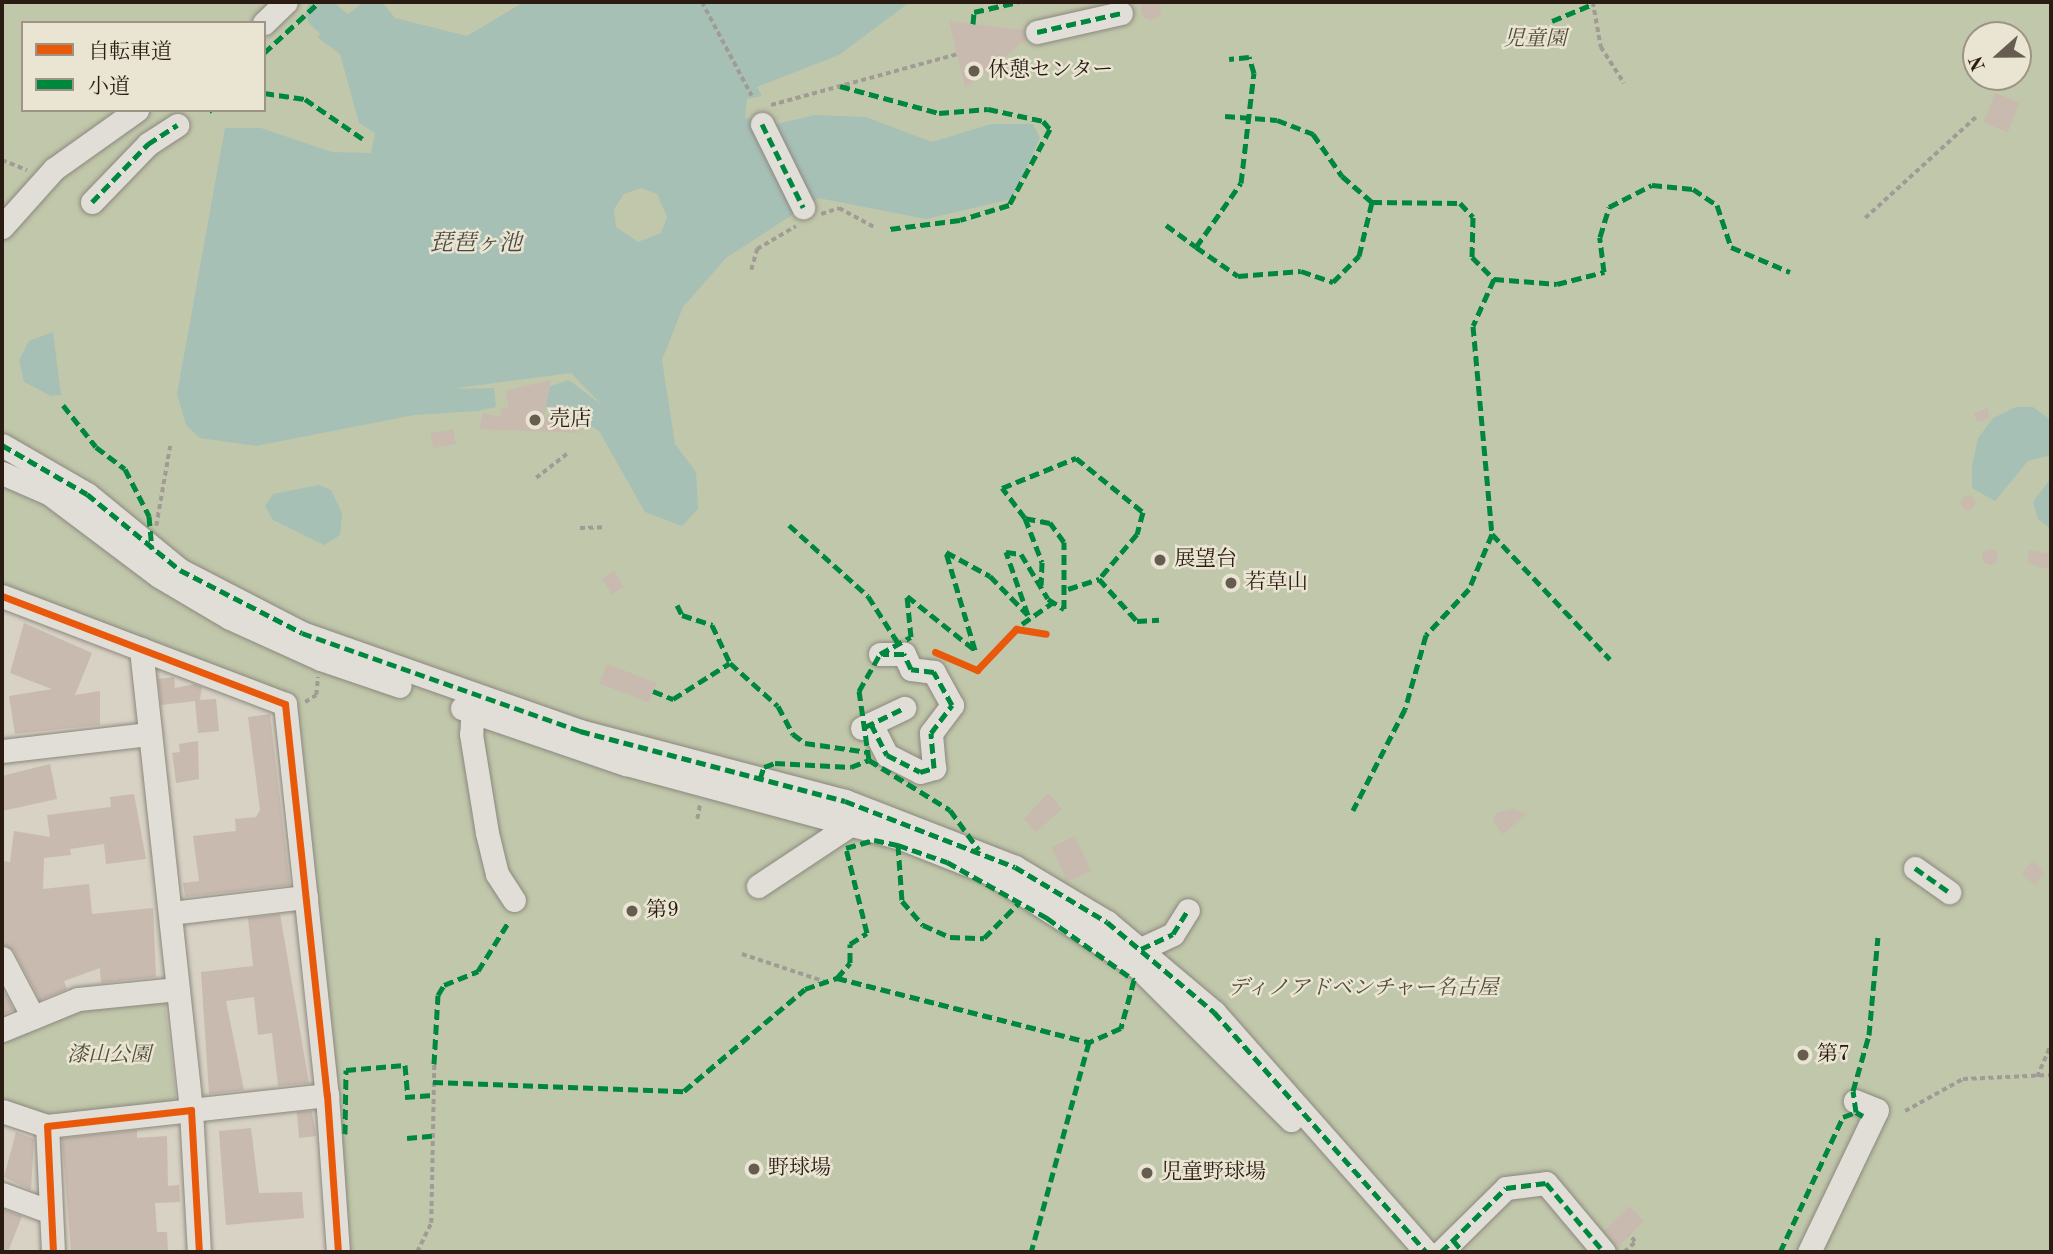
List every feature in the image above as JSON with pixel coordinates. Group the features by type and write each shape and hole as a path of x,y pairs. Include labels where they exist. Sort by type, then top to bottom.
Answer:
{"street":[{"path":"266,21 286,2"},
{"path":"1037,32 1121,13"},
{"path":"2,227 54,169 134,112"},
{"path":"767,114 803,207"},
{"path":"92,201 148,144 177,125"},
{"path":"2,444 87,494 152,549 234,601 325,637 358,656"},
{"path":"5,477 50,494 159,576 230,618 358,656 473,699 626,764 852,822 990,873 1139,968 1292,1121 1405,1252"},
{"path":"2,596 285,704 327,1095 338,1252"},
{"path":"141,649 148,734 191,1110 199,1252"},
{"path":"880,654 904,654 911,669 934,672 952,705 931,733 934,768 920,772 887,755 866,726 904,708"},
{"path":"473,699 487,833 497,874 514,900"},
{"path":"473,699 917,825 1015,867 1142,949 1214,1012 1426,1252"},
{"path":"2,751 148,734"},
{"path":"758,886 852,822"},
{"path":"1915,868 1949,892"},
{"path":"170,913 306,897"},
{"path":"1142,949 1173,934 1188,910"},
{"path":"2,958 33,1017"},
{"path":"2,1030 78,999 178,989"},
{"path":"2,1111 47,1126 327,1095"},
{"path":"1809,1252 1877,1110 1855,1101"},
{"path":"47,1126 53,1252"},
{"path":"1441,1252 1506,1188 1546,1183 1604,1252"},
{"path":"2,1194 51,1212"}],"path":[{"path":"702,2 752,96"},
{"path":"1593,2 1601,47 1624,83"},
{"path":"767,114 957,54"},
{"path":"1865,218 1977,116"},
{"path":"2,160 27,170"},
{"path":"751,270 757,249 839,208 876,228"},
{"path":"152,549 170,446"},
{"path":"536,478 567,454"},
{"path":"580,528 605,527"},
{"path":"293,707 316,695 319,675"},
{"path":"742,954 826,982"},
{"path":"2037,1077 2051,1044"},
{"path":"417,1252 431,1223 434,1065"},
{"path":"1905,1111 1963,1079 2051,1075"},
{"path":"1624,1252 1635,1242 1629,1235"}],"green space":[{"path":"2,2 2051,2 2051,1252 346,1252 294,716 2,587"},
{"name":"漆山公園","path":"159,997 165,1003 176,1097 170,1104 48,1118 2,1102 2,1034 79,1004"}],"water":[{"name":"琵琶ヶ池","path":"364,2 382,2 395,18 467,36 524,2 910,2 839,55 757,87 762,96 747,99 745,118 773,125 815,115 866,117 932,142 991,124 1033,124 1040,138 1012,199 926,219 818,198 726,258 683,307 662,360 675,444 696,472 698,509 682,526 645,512 599,431 571,412 533,404 532,392 569,380 603,406 571,373 450,389 494,388 496,407 478,411 414,415 256,446 200,438 186,425 177,394 225,128 261,128 332,152 371,153 375,133 359,123 340,54 317,37","holes":["641,188 657,194 667,217 661,233 638,242 616,227 614,209 624,194"]},
{"path":"53,332 61,395 51,396 24,382 19,360 29,341"},
{"path":"2016,407 2033,407 2051,420 2051,455 2028,461 1995,501 1972,488 1972,467 1978,438 1993,418"},
{"path":"2051,478 2051,529 2038,519 2033,502"},
{"path":"319,485 331,490 342,513 340,535 324,545 273,520 265,506 273,494"}],"building":[{"path":"1151,0 1158,3 1161,10 1158,17 1151,20 1144,17 1141,10 1144,3"},
{"name":"休憩センター","path":"949,21 1023,30 1026,40 965,88"},
{"path":"1995,93 2019,102 2008,132 1984,123"},
{"path":"551,380 544,417 582,433 479,429 483,413 500,417 502,408 509,409 505,391"},
{"path":"1988,408 1989,418 1977,422 1974,413"},
{"path":"453,429 456,444 433,448 430,433"},
{"path":"1965,496 1971,496 1975,503 1971,510 1965,510 1961,506 1961,500"},
{"path":"1990,549 1998,557 1990,565 1982,557"},
{"path":"2029,550 2051,554 2051,570 2027,563"},
{"path":"614,571 624,587 612,595 602,578"},
{"path":"24,623 92,653 75,695 100,691 100,725 15,734 9,696 52,689 10,673"},
{"path":"607,664 656,683 649,703 599,684"},
{"path":"174,677 175,688 195,684 202,687 200,700 216,699 219,731 198,733 195,701 161,705 158,679"},
{"path":"270,714 290,885 185,897 183,883 199,881 193,836 236,831 235,819 256,817 260,810 248,717"},
{"path":"198,741 199,779 176,783 172,753 180,752 179,744"},
{"path":"50,764 57,799 2,811 2,776"},
{"path":"1048,793 1062,809 1036,832 1024,819"},
{"path":"134,794 146,859 106,864 104,844 70,849 71,855 44,858 43,889 89,884 92,914 153,908 156,977 101,983 100,968 64,981 67,989 40,1000 14,951 2,944 2,861 10,862 14,831 50,837 47,815 111,807 110,797"},
{"path":"1512,809 1527,814 1503,834 1493,821 1496,813"},
{"path":"1075,836 1091,870 1067,881 1051,847"},
{"path":"2033,860 2045,873 2035,885 2022,874"},
{"path":"280,914 309,1083 278,1086 272,1033 258,1035 254,997 226,1001 244,1090 209,1094 201,972 253,966 248,918"},
{"path":"2,988 14,1010 2,1015"},
{"path":"312,1111 316,1136 299,1138 297,1112"},
{"path":"251,1128 259,1193 302,1192 304,1218 226,1225 219,1131"},
{"path":"137,1130 137,1138 167,1136 168,1186 179,1185 180,1202 155,1203 157,1232 167,1232 168,1252 71,1252 62,1138"},
{"path":"16,1132 34,1139 31,1190 4,1177"},
{"path":"1629,1206 1644,1221 1619,1246 1604,1231"},
{"path":"2,1209 22,1216 8,1252 2,1252"}],"waterway":[{"path":"322,13 337,27"}],"marked path":[{"path":"266,51 319,2"},
{"path":"973,24 974,12 1018,2"},
{"path":"1552,21 1593,4"},
{"path":"1037,32 1121,13"},
{"path":"1166,225 1196,247 1241,183 1254,73 1249,57 1229,59"},
{"path":"840,86 939,113 988,109 1043,121 1050,129 1009,205 960,220 890,229"},
{"path":"266,93 305,99 363,139"},
{"path":"1225,116 1277,120 1313,134 1342,176 1372,202 1460,203 1473,217 1472,257 1494,279 1473,326 1492,534 1469,589 1426,635 1405,709 1353,810"},
{"path":"762,124 803,207"},
{"path":"92,202 148,144 177,125"},
{"path":"1494,279 1557,284 1604,272 1600,237 1609,207 1652,185 1693,189 1717,205 1731,247 1790,272"},
{"path":"1196,247 1238,276 1301,271 1333,282 1359,256 1372,202"},
{"path":"63,405 96,447 125,469 149,516 152,549"},
{"path":"2,445 87,494 180,570 302,633 580,731 845,801 1015,867 1107,922 1214,1012 1426,1252"},
{"path":"1025,518 1002,488 1076,458 1143,512 1137,534 1099,579"},
{"path":"760,779 764,767 775,763 851,767 869,760 859,691 880,654 911,637 907,596 975,650 946,552 990,576 1028,615 1006,552 1021,554 1048,599 1064,609 1064,542 1050,523 1025,518 1042,562 1041,585"},
{"path":"789,525 868,596 898,643"},
{"path":"1492,534 1610,659"},
{"path":"1068,589 1099,579 1137,621 1159,620"},
{"path":"1022,624 1053,602"},
{"path":"677,605 682,615 712,625 730,663 778,706 793,734 805,743 868,752"},
{"path":"871,724 887,755 920,772 934,768 931,733 952,705 934,672 911,669 904,654 883,654"},
{"path":"653,691 673,699 730,663"},
{"path":"865,727 904,708"},
{"path":"869,760 950,810 979,850"},
{"path":"837,978 850,963 850,944 867,933 846,848 874,840 898,845 947,862 1047,918 1134,980 1121,1028 1089,1042"},
{"path":"898,845 902,901 923,925 950,937 984,938 1019,903"},
{"path":"1915,868 1949,892"},
{"path":"1141,949 1173,934 1188,910"},
{"path":"434,1064 438,995 444,985 478,971 508,923"},
{"path":"1856,1112 1853,1091 1869,1035 1878,937"},
{"path":"433,1082 684,1091 805,989 837,978 1089,1042 1031,1252"},
{"path":"345,1134 346,1070 405,1065 408,1097"},
{"path":"405,1097 433,1095"},
{"path":"1780,1252 1843,1117 1856,1112 1863,1116"},
{"path":"407,1138 432,1136"},
{"path":"1441,1252 1506,1188 1546,1183 1604,1252"},
{"path":"1453,1240 1463,1252"}],"cycle path":[{"path":"2,596 285,704 327,1095 338,1252"},
{"path":"935,652 977,670 1016,629 1046,634"},
{"path":"53,1252 47,1126 191,1110 199,1252"}],"place":[{"name":"休憩センター","path":"974,71"},
{"name":"売店","path":"535,420"},
{"name":"展望台","path":"1160,560"},
{"name":"若草山","path":"1231,583"},
{"name":"第9","path":"632,911"},
{"name":"第7","path":"1803,1055"},
{"name":"野球場","path":"754,1169"},
{"name":"児童野球場","path":"1147,1173"}],"park label":[{"name":"児童園","path":"1535,40"},
{"name":"ディノアドベンチャー名古屋","path":"1363,989"}]}
